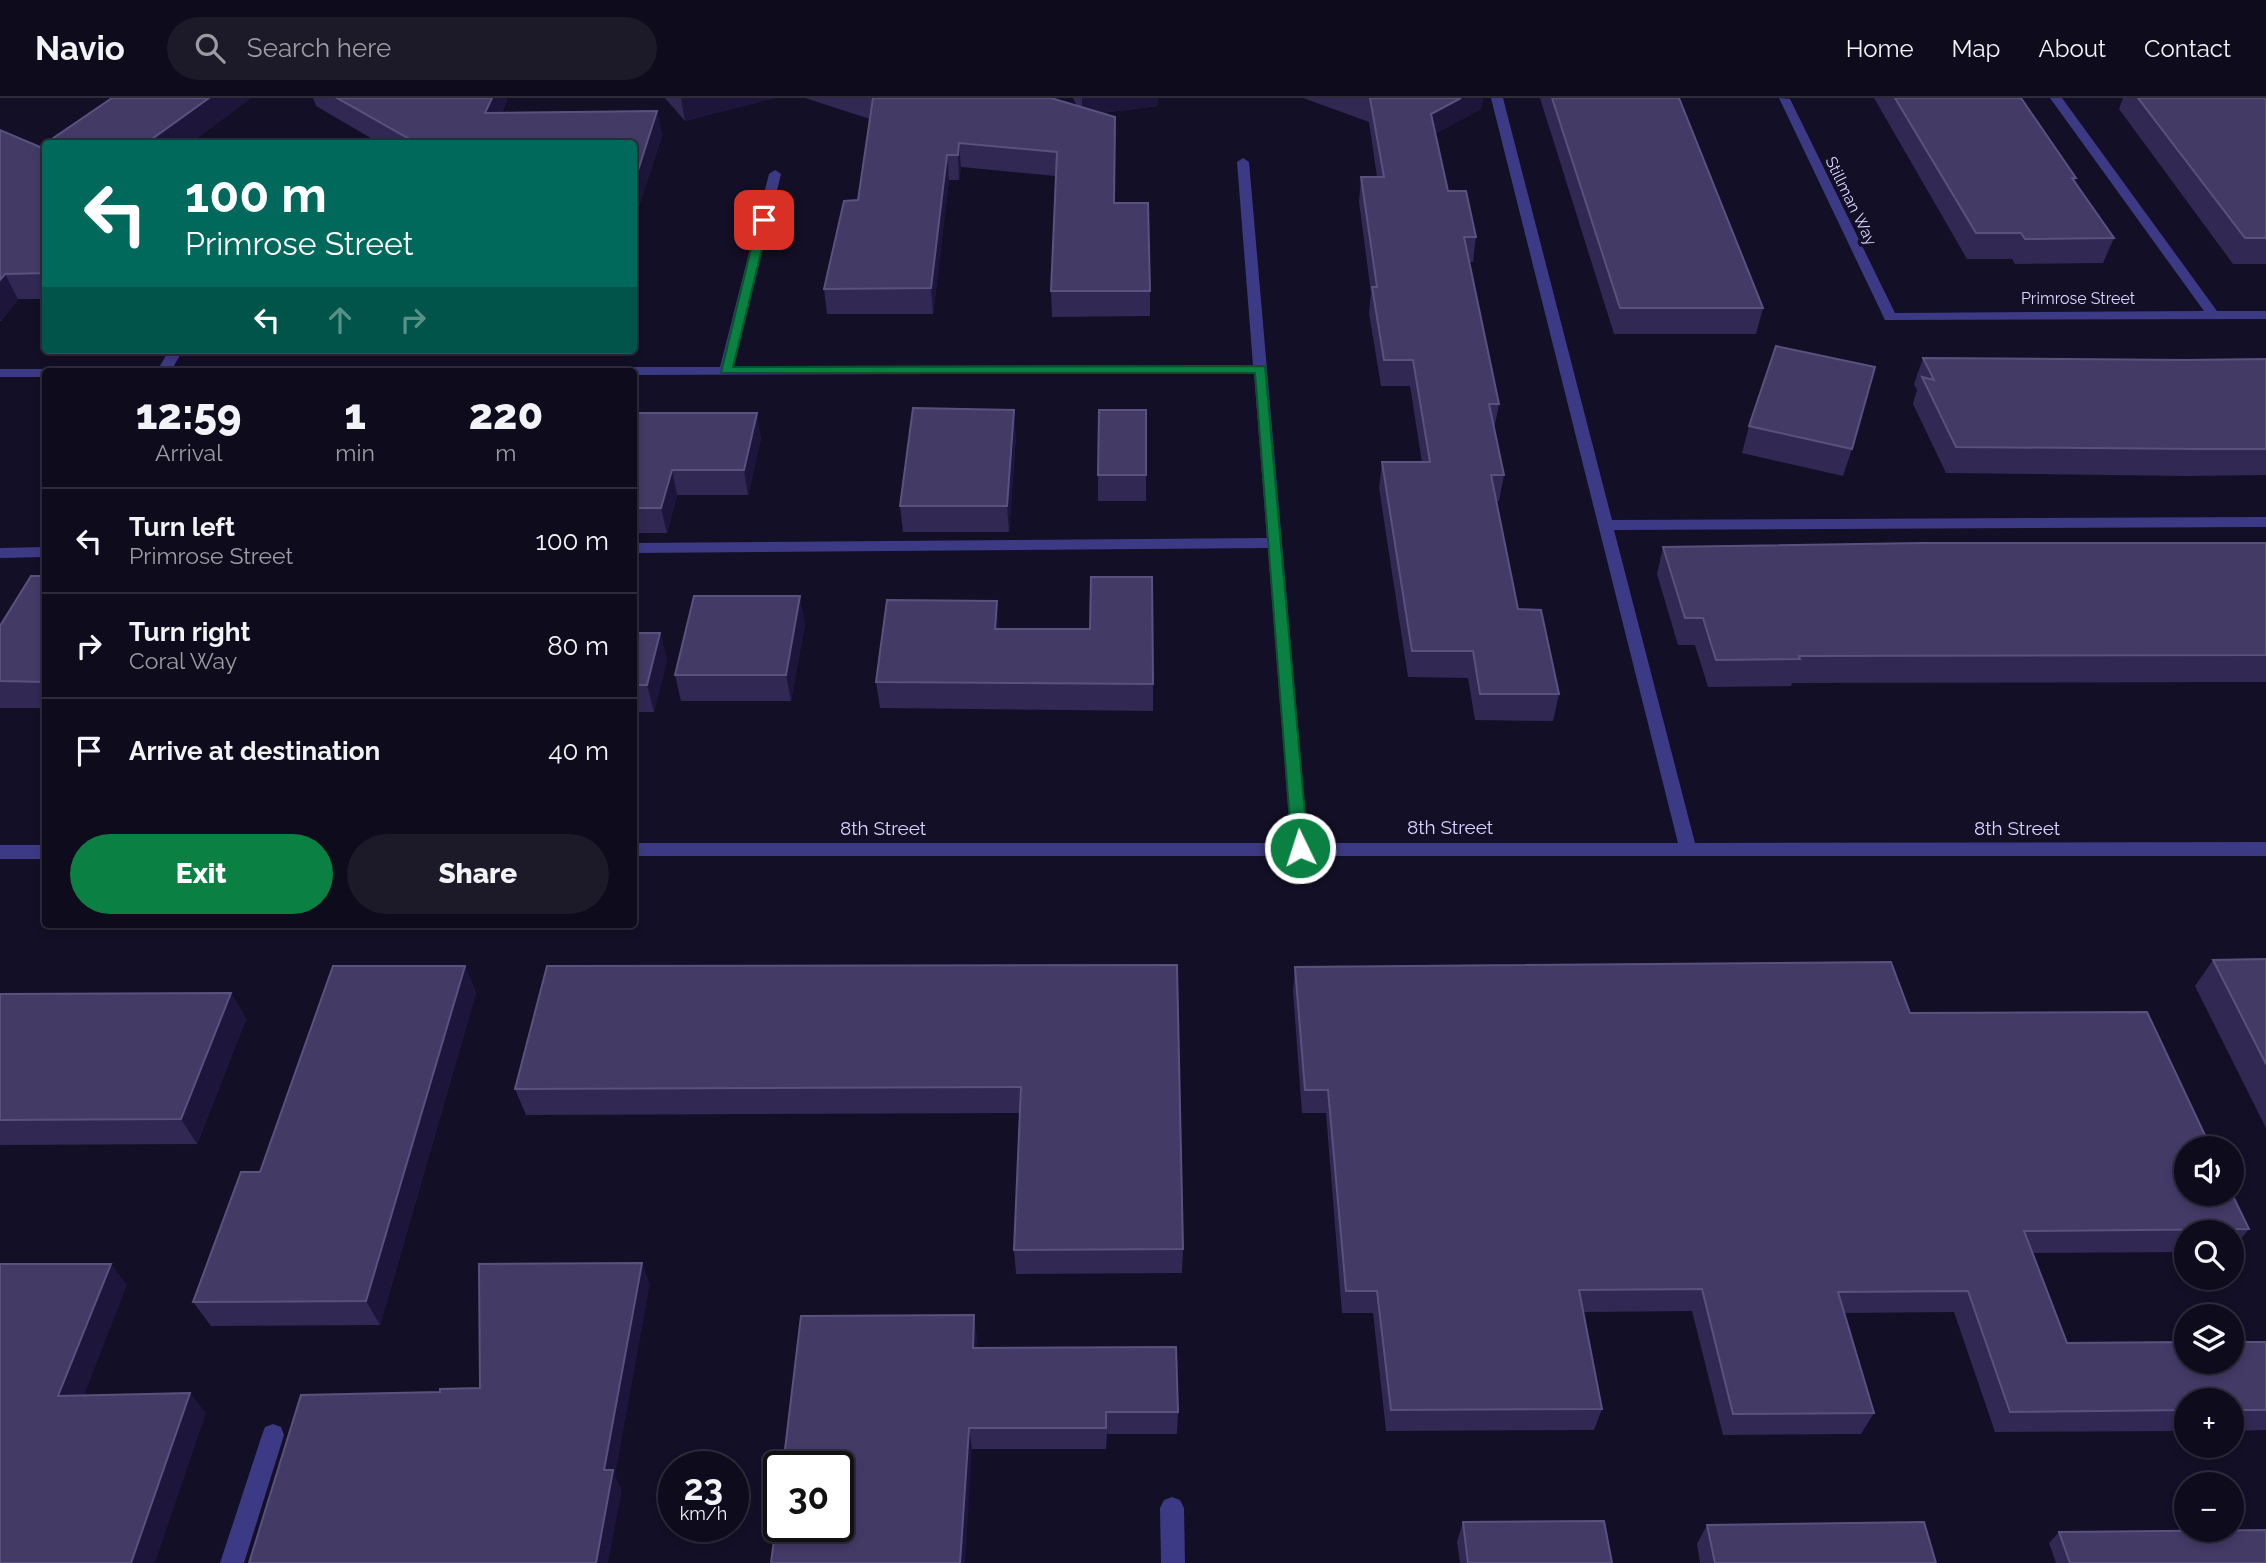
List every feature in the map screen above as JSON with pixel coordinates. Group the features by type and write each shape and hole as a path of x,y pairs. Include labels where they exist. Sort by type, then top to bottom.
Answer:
{"street":[{"path":"1497,98 1688,848"},
{"path":"2056,98 2213,315"},
{"name":"Stillman Way","path":"1784,99 1890,317"},
{"path":"1243,162 1300,848"},
{"path":"726,371 775,174"},
{"name":"Primrose Street","path":"1890,317 2266,315"},
{"path":"637,371 1261,369"},
{"path":"0,373 42,373"},
{"path":"1606,524 2266,522"},
{"path":"637,548 1275,543"},
{"path":"0,553 42,552"},
{"name":"8th Street","path":"637,850 2266,849"},
{"path":"0,852 42,852"},
{"path":"232,1563 273,1435"},
{"path":"1172,1508 1173,1563"}],"building":[{"path":"112,98 209,98 151,140 50,140"},
{"path":"337,98 492,98 485,113 657,111 637,174 637,140 411,140"},
{"path":"873,98 1051,98 1115,117 1114,203 1148,203 1150,291 1051,291 1057,152 959,143 958,155 947,155 931,288 824,289 844,201 858,200"},
{"path":"1370,98 1461,98 1431,114 1448,191 1466,191 1476,237 1464,237 1499,404 1489,404 1504,475 1491,475 1518,609 1541,610 1559,694 1480,694 1473,651 1412,651 1382,462 1430,462 1413,360 1384,360 1372,287 1377,287 1361,177 1384,177"},
{"path":"1552,98 1679,98 1763,308 1620,308"},
{"path":"1895,98 2021,98 2114,238 2025,239 2021,233 1976,233"},
{"path":"2138,98 2266,100 2266,238 2245,238"},
{"path":"0,130 42,146 42,273 5,274 0,280"},
{"path":"1776,346 1875,367 1852,449 1749,426"},
{"path":"1923,358 2266,359 2266,449 1956,447 1922,377 1934,380"},
{"path":"913,408 1014,410 1007,506 900,506"},
{"path":"1099,410 1146,410 1146,475 1098,475"},
{"path":"637,413 757,413 744,470 672,470 661,508 637,508"},
{"path":"1923,543 2266,543 2266,655 1799,656 1800,659 1716,660 1703,618 1685,618 1663,547"},
{"path":"31,576 42,576 42,682 0,681 0,626"},
{"path":"1091,577 1152,577 1153,684 876,682 887,600 997,601 995,629 1090,629"},
{"path":"694,596 800,596 786,675 675,675"},
{"path":"637,633 660,633 647,685 637,685"},
{"path":"2266,959 2266,1064 2213,960"},
{"path":"1891,962 1910,1013 2147,1012 2205,1136 2174,1136 2174,1206 2238,1206 2249,1229 2244,1229 2244,1220 2174,1220 2174,1230 2024,1231 2067,1343 2174,1342 2174,1374 2244,1374 2244,1342 2266,1342 2266,1410 2244,1410 2244,1388 2174,1388 2174,1410 2010,1412 1968,1291 1838,1292 1874,1413 1733,1414 1702,1289 1579,1290 1602,1409 1391,1410 1377,1291 1346,1291 1328,1090 1305,1090 1295,967"},
{"path":"1177,965 1183,1249 1014,1250 1021,1087 515,1089 547,966"},
{"path":"333,966 465,966 366,1301 193,1302 241,1172 260,1172"},
{"path":"231,993 181,1119 0,1120 0,994"},
{"path":"642,1263 604,1470 613,1470 596,1563 249,1563 301,1395 440,1392 440,1389 480,1388 479,1264"},
{"path":"0,1264 111,1264 58,1396 190,1393 131,1563 0,1563"},
{"path":"974,1315 973,1348 1176,1347 1178,1412 1106,1412 1106,1428 969,1428 960,1563 771,1563 774,1542 854,1542 854,1451 785,1451 801,1316"},
{"path":"1604,1521 1612,1563 1468,1563 1463,1522"},
{"path":"1924,1522 1936,1563 1715,1563 1707,1525"},
{"path":"2244,1530 2266,1530 2266,1563 2070,1563 2059,1532 2174,1531 2174,1542 2244,1542"}],"route":[{"path":"764,220 726,371 1261,369 1300,848"}]}
